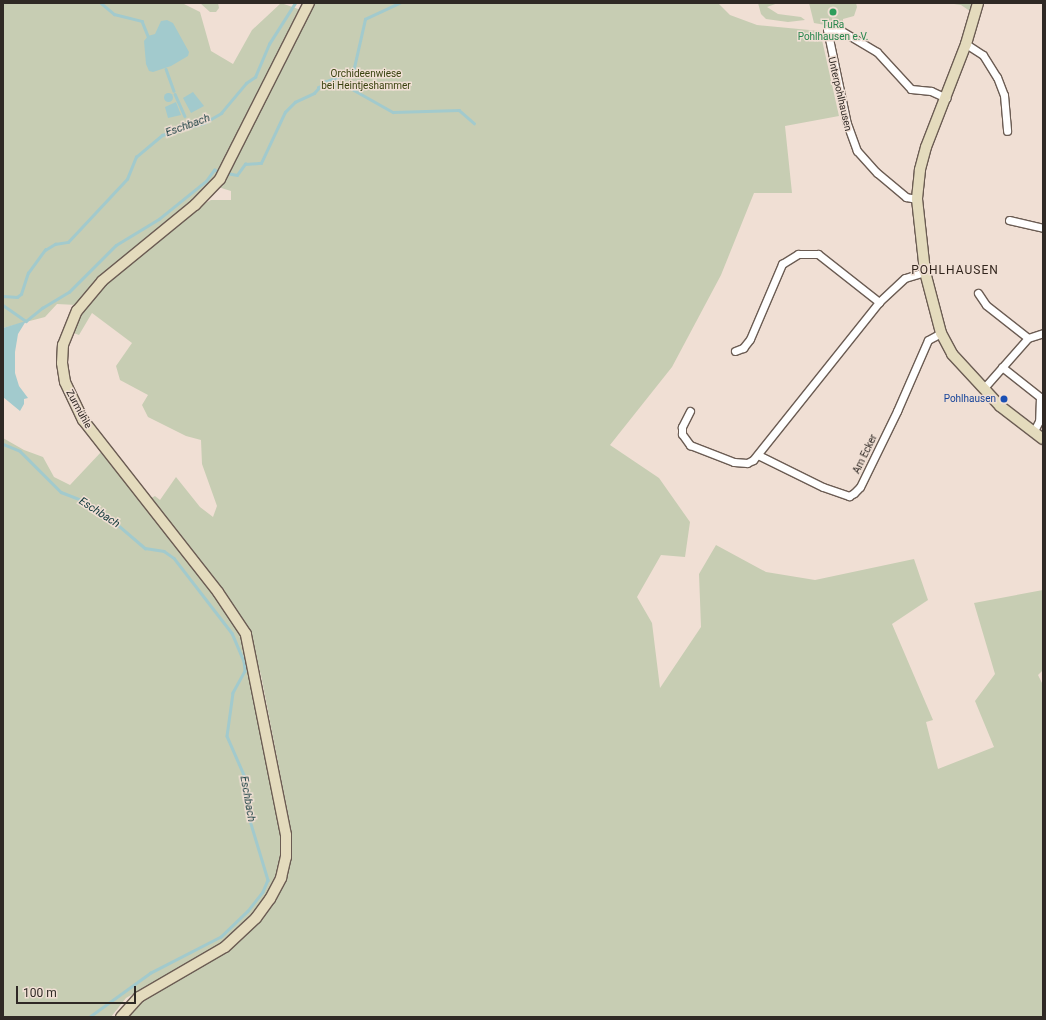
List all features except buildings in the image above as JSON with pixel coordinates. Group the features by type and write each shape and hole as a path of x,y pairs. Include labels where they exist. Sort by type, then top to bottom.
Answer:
{"main road":[{"name":"Zurmühle","path":"121,1017 139,997 219,950 246,929 274,892 286,857 285,822 246,634 218,592 164,526 84,420 71,397 63,371 63,345 73,318 92,291 121,264 195,205 220,178 309,3"},
{"path":"977,5 966,44 926,147 917,199 925,272 941,333 952,354 983,389 1033,433 1043,439"}],"street":[{"name":"Unterpohlhausen","path":"917,199 906,197 876,174 857,151 847,124 827,29 838,29 848,33 877,52 911,89 931,91 946,98"},
{"path":"966,44 983,55 997,77 1004,95 1007,131"},
{"path":"1009,220 1043,228"},
{"path":"735,352 743,348 750,339 782,264 798,254 818,254 879,302"},
{"path":"690,412 682,427 682,434 690,445 734,462 747,463 758,455 879,302 905,278 925,272"},
{"path":"978,294 986,305 1028,338"},
{"name":"Am Ecker","path":"758,455 823,487 849,496 854,493 860,487 894,418 928,340 941,333"},
{"path":"983,389 1028,338 1043,333"},
{"path":"1002,367 1040,397 1039,421 1033,433"}],"green space":[{"path":"3,3 182,3 200,12 211,51 233,64 252,30 281,3 301,10 218,174 197,198 106,271 76,305 57,304 45,317 3,328"},
{"path":"200,3 218,3 219,8 216,12 210,12"},
{"name":"Orchideenwiese bei Heintjeshammer","path":"313,3 718,3 730,15 757,25 820,31 839,116 785,126 792,193 754,193 721,275 672,367 610,445 659,478 690,522 685,557 661,555 637,597 652,623 660,688 701,627 699,574 716,545 766,572 815,580 914,559 928,600 892,624 933,720 926,722 938,769 994,747 975,701 995,674 974,603 1043,590 1043,670 1038,675 1043,685 1043,1017 129,1017 138,1005 150,996 231,949 263,918 282,888 287,873 292,842 261,675 246,623 149,499 155,496 160,500 176,477 200,507 213,517 217,506 202,464 201,440 186,436 148,417 142,405 148,395 120,380 116,366 132,343 92,313 79,335 71,332 85,305 116,274 176,228 200,206 211,200 231,200 231,191 218,187"},
{"path":"758,3 778,3 767,7 778,14 801,17 805,20 788,22 766,19 761,14"},
{"name":"TuRa Pohlhausen e.V.","path":"809,3 856,3 857,7 854,16 843,19 843,28 814,23"},
{"path":"947,3 973,3 970,11 961,5"},
{"path":"3,438 24,450 43,457 54,477 70,485 102,451 208,586 242,634 281,829 282,851 276,878 258,908 223,943 126,998 111,1017 3,1017"}],"water":[{"path":"167,20 173,23 189,52 188,56 171,66 153,72 149,71 146,64 144,41 148,36 155,34 161,21"},
{"path":"168,92 173,97 168,102 163,97"},
{"path":"193,92 204,106 191,113 183,98"},
{"path":"176,102 181,115 168,118 165,107"},
{"path":"26,321 18,334 15,352 15,373 19,386 28,398 24,399 24,404 20,411 3,397 3,328"}],"waterway":[{"path":"101,3 114,14 142,21 148,36"},
{"name":"Eschbach","path":"3,296 17,297 21,294 28,273 45,250 55,244 68,242 127,179 136,157 162,135 204,123 221,113 246,83 255,77 269,44 295,3"},
{"path":"227,173 237,175 245,164 261,163 285,112 295,102 314,93 324,82 353,72 365,19 400,3"},
{"path":"166,69 174,91"},
{"path":"318,87 345,85 393,112 459,110 474,123"},
{"path":"175,94 185,116"},
{"path":"3,305 26,321 42,308 69,292 116,245 159,219 206,181 214,170 219,171"},
{"name":"Eschbach","path":"3,444 20,451 61,492 82,500 111,519 145,548 164,551 174,558 232,633 244,661 245,671 233,693 227,736 244,775 249,817 268,880 263,892 248,911 221,937 151,973 90,1017"}],"place":[{"name":"TuRa Pohlhausen e.V.","path":"833,12"},
{"name":"Pohlhausen","path":"1004,399"}],"district":[{"name":"POHLHAUSEN","path":"955,271"}]}
